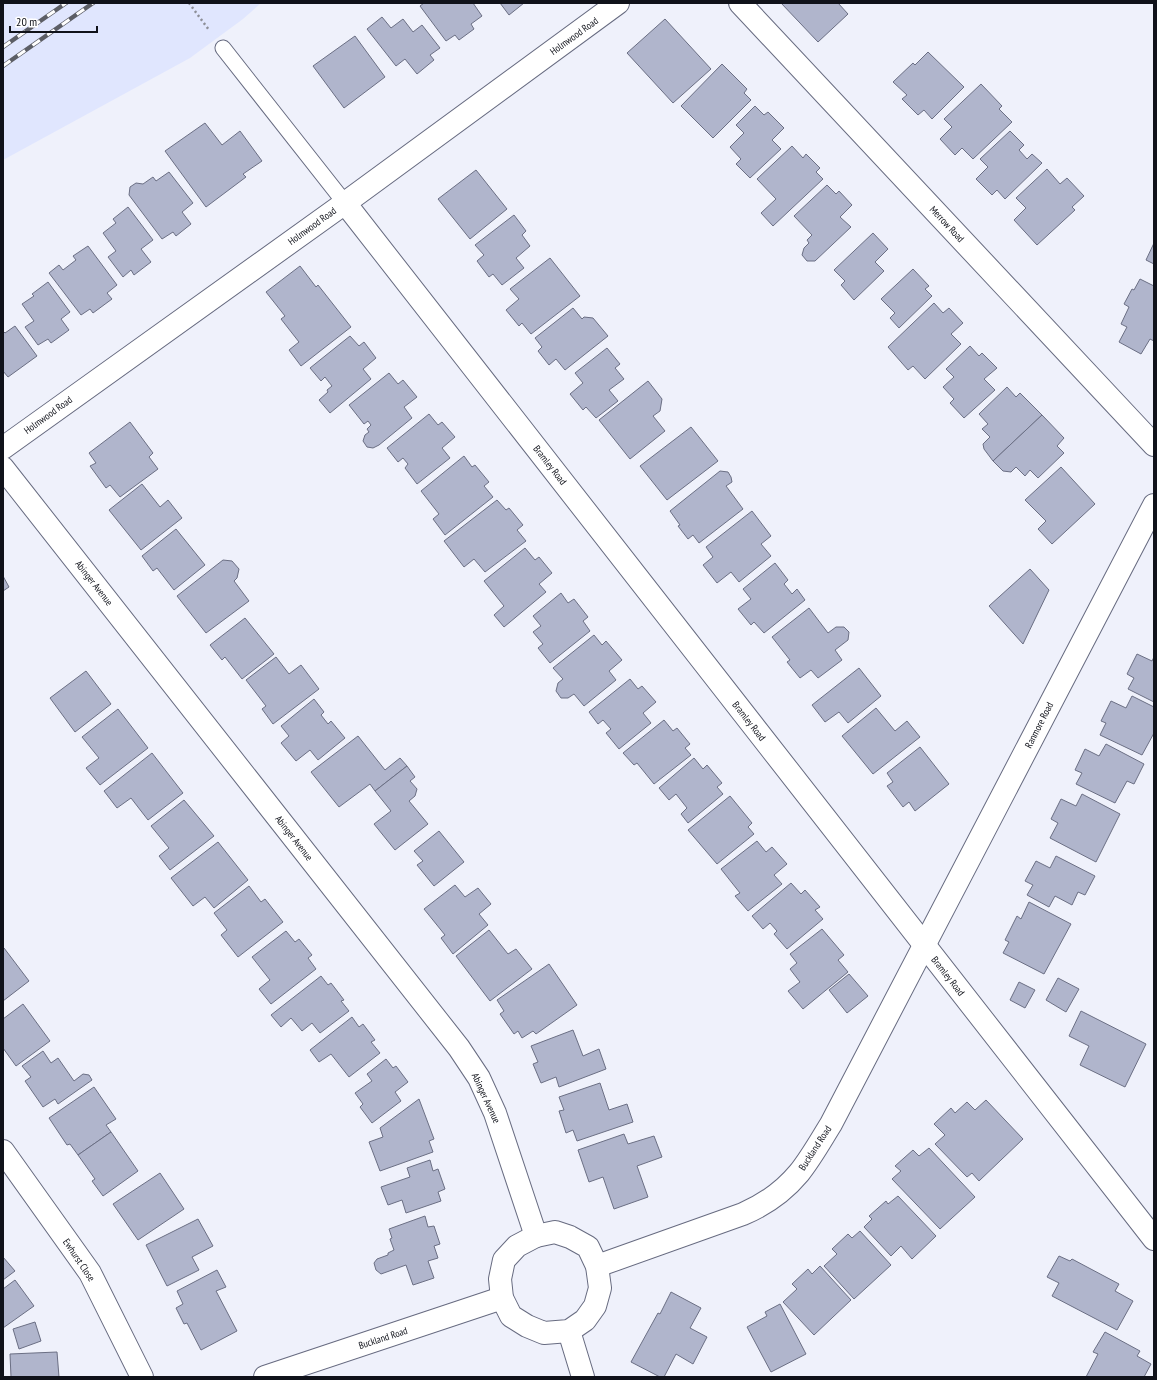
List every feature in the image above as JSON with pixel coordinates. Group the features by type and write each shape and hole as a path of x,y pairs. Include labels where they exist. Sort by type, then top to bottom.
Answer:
{"street":[{"name":"Holmwood Road","path":"3,448 618,3"},
{"name":"Merrow Road","path":"740,3 1154,444"},
{"name":"Bramley Road","path":"345,202 1154,1239"},
{"name":"Abinger Avenue","path":"3,468 459,1048 479,1078 495,1113 536,1236"},
{"name":"Ranmore Road","path":"924,946 1154,505"},
{"name":"Buckland Road","path":"597,1266 743,1214 759,1207 780,1192 800,1172 831,1124 924,946"},
{"name":"Ewhurst Close","path":"3,1151 90,1273 142,1377"},
{"path":"555,1232 570,1237 588,1247 597,1266 600,1288 595,1306 585,1320 570,1331 544,1333 527,1326 511,1316 502,1298 500,1279 504,1260 517,1246 536,1236 555,1232"},
{"name":"Buckland Road","path":"265,1377 502,1298"},
{"path":"570,1331 583,1377"}],"lane":[{"path":"223,48 345,202"}],"path":[{"path":"189,3 223,48"}],"shaded area":[{"path":"3,3 261,3 243,19 190,58 3,160"}],"building":[{"path":"424,3 473,3 482,16 471,24 474,29 459,40 455,35 446,41 420,6"},
{"path":"500,3 524,3 509,15"},
{"path":"781,3 838,3 848,14 818,42"},
{"path":"382,17 391,28 403,19 413,32 422,25 440,48 430,55 434,60 417,74 405,59 396,66 367,29"},
{"path":"665,19 711,69 673,103 627,53"},
{"path":"355,36 385,77 344,108 313,66"},
{"path":"928,52 964,87 932,119 924,110 918,115 902,99 907,95 893,82 913,63 915,65"},
{"path":"722,64 747,89 744,93 751,100 713,138 681,106"},
{"path":"981,84 1002,106 999,109 1012,122 973,159 962,148 955,155 940,139 952,127 944,119"},
{"path":"755,106 764,115 768,112 784,128 772,140 781,149 750,178 736,164 741,159 730,147 744,133 736,125"},
{"path":"205,123 222,145 240,131 262,161 243,174 246,177 206,207 165,151"},
{"path":"1010,131 1024,145 1019,150 1027,159 1032,154 1042,163 1005,199 997,190 992,195 976,179 988,167 980,159"},
{"path":"792,146 803,158 806,154 820,168 816,172 823,179 773,226 761,213 776,199 757,179"},
{"path":"1047,169 1060,184 1067,178 1084,196 1072,207 1075,210 1037,245 1014,220 1026,208 1016,198"},
{"path":"476,170 507,209 470,239 438,199"},
{"path":"169,172 193,203 182,212 191,224 176,236 173,232 162,239 129,195 130,187 136,183 143,184 153,177 156,181"},
{"path":"827,185 836,194 839,191 852,205 840,217 851,227 815,261 807,261 802,255 804,248 809,243 807,240 812,235 794,216"},
{"path":"128,207 153,240 141,249 151,262 134,275 131,270 123,277 108,257 116,251 103,233 116,223 113,219"},
{"path":"514,215 526,231 522,235 530,246 516,258 524,268 502,285 493,274 489,277 477,261 484,255 475,245"},
{"path":"873,233 888,249 875,262 884,271 854,300 841,285 845,281 834,270"},
{"path":"1154,243 1154,264 1146,260"},
{"path":"88,246 117,285 107,293 112,299 93,313 90,309 81,315 49,273 59,265 63,270 76,260 73,256"},
{"path":"550,258 580,296 531,334 522,323 519,326 506,310 519,299 510,289"},
{"path":"300,266 316,287 318,285 351,327 301,366 289,350 299,342 281,319 285,316 266,292"},
{"path":"913,269 929,286 925,289 932,296 899,328 890,318 895,313 881,299"},
{"path":"1140,279 1154,286 1154,341 1150,339 1141,354 1119,342 1127,327 1121,324 1129,307 1124,304 1132,289 1134,290"},
{"path":"48,282 70,312 61,319 69,330 51,343 48,339 38,345 25,327 34,321 22,304 34,296 32,294"},
{"path":"934,303 943,313 949,308 963,323 951,334 961,344 925,379 913,366 908,370 888,347"},
{"path":"573,308 582,319 584,317 593,318 608,336 565,370 556,359 549,365 538,351 542,347 535,338"},
{"path":"15,326 37,356 8,377 3,371 3,331 5,333"},
{"path":"350,336 359,346 364,342 376,358 363,369 371,379 330,413 319,400 332,386 325,377 321,381 310,368"},
{"path":"970,346 979,356 982,353 997,368 984,379 995,390 964,418 950,403 954,399 943,387 954,377 946,369"},
{"path":"607,348 620,364 615,368 624,379 609,390 618,401 596,418 586,407 583,410 570,394 583,383 575,373"},
{"path":"389,373 398,384 403,380 417,397 404,407 412,418 379,445 373,448 367,447 363,441 365,435 369,432 367,429 371,425 368,421 364,424 349,405"},
{"path":"648,381 662,399 660,411 653,416 665,431 630,459 599,420"},
{"path":"1007,387 1016,397 1020,393 1042,415 993,461 984,449 983,444 990,437 982,429 988,424 979,414"},
{"path":"429,414 438,425 442,422 455,437 442,448 450,458 417,484 405,468 408,464 403,458 398,462 387,448"},
{"path":"1042,415 1064,438 1057,446 1064,453 1038,478 1030,470 1025,476 1016,467 1011,472 1003,471 993,461"},
{"path":"130,422 153,453 149,457 158,469 120,497 110,485 106,488 90,466 96,463 89,453"},
{"path":"691,427 718,461 667,500 640,466"},
{"path":"464,456 472,467 475,465 489,482 484,486 493,497 445,535 433,519 439,514 421,491"},
{"path":"1061,467 1095,504 1052,544 1038,529 1046,521 1025,500"},
{"path":"720,471 728,472 732,482 726,486 743,509 699,543 693,535 688,539 678,526 680,525 670,511"},
{"path":"142,484 160,507 168,500 182,518 141,550 109,510"},
{"path":"497,500 506,510 509,508 523,525 517,530 526,541 485,572 474,559 464,567 444,541"},
{"path":"752,511 771,536 761,544 771,556 739,582 731,572 717,583 703,565 713,557 706,547"},
{"path":"176,529 205,565 174,590 157,568 153,571 142,556"},
{"path":"525,548 535,560 539,557 552,573 539,584 546,592 504,627 494,615 504,606 484,581"},
{"path":"223,560 232,561 239,569 237,578 234,581 249,601 206,633 177,596"},
{"path":"775,563 788,580 784,584 792,594 797,589 805,600 764,633 754,622 751,625 738,609 751,599 743,589"},
{"path":"1030,569 1049,590 1023,644 989,606"},
{"path":"3,576 9,587 3,591"},
{"path":"561,593 568,603 574,599 588,617 583,621 590,631 550,663 538,648 543,644 533,632 541,626 533,616"},
{"path":"809,608 828,633 836,627 844,627 849,632 848,640 835,650 842,660 818,678 811,670 800,678 787,662 790,660 772,637"},
{"path":"245,618 274,654 242,679 225,657 222,660 210,645"},
{"path":"594,635 602,645 606,641 622,660 609,671 616,680 584,706 574,694 568,698 561,698 556,691 558,683 563,679 553,668"},
{"path":"1137,654 1152,661 1154,657 1154,702 1128,689 1134,678 1127,674"},
{"path":"276,657 289,674 301,665 319,689 273,724 262,709 266,706 246,680"},
{"path":"859,668 881,696 848,723 839,712 825,722 812,705"},
{"path":"86,671 111,704 75,732 50,698"},
{"path":"630,679 638,689 642,686 656,702 643,713 651,723 619,749 606,733 611,729 603,720 598,724 589,712"},
{"path":"1132,696 1154,707 1154,733 1142,755 1100,735 1106,723 1101,721 1111,701 1126,708"},
{"path":"314,699 324,712 321,715 328,724 331,721 345,738 318,760 310,750 296,761 281,743 289,736 281,726"},
{"path":"876,708 895,731 907,721 920,737 873,774 842,736"},
{"path":"118,709 148,748 100,785 86,768 99,758 82,737"},
{"path":"664,720 673,731 677,728 690,744 685,748 691,755 654,784 637,763 634,765 623,753"},
{"path":"358,736 385,770 400,758 407,766 375,791 370,784 339,807 311,772"},
{"path":"1106,744 1144,764 1134,784 1127,781 1115,803 1076,784 1082,773 1075,770 1085,749 1099,756"},
{"path":"920,747 949,784 915,811 909,802 903,807 887,786 893,782 887,773"},
{"path":"152,753 183,793 148,820 131,798 117,808 104,791"},
{"path":"694,758 703,769 707,765 722,783 717,787 723,794 688,823 681,814 687,808 676,794 669,800 659,788"},
{"path":"407,766 415,777 410,781 417,789 415,796 409,801 428,824 395,850 374,824 391,811 375,791"},
{"path":"1082,794 1120,814 1096,862 1050,838 1058,823 1051,819 1061,799 1076,806"},
{"path":"730,796 752,823 748,827 754,834 717,864 688,830"},
{"path":"184,800 214,836 170,870 159,856 169,848 151,826"},
{"path":"439,831 464,862 434,886 417,865 423,861 414,851"},
{"path":"757,841 766,852 772,847 787,864 774,875 782,884 748,911 735,896 740,893 721,869"},
{"path":"218,842 248,880 214,908 205,897 193,906 171,878"},
{"path":"1056,856 1095,876 1085,895 1078,892 1072,905 1055,896 1049,907 1027,895 1033,885 1025,881 1036,861 1050,868"},
{"path":"791,883 801,894 805,890 820,907 815,910 823,919 787,949 774,934 777,931 770,923 763,929 752,916"},
{"path":"455,885 465,897 478,888 491,904 479,914 488,925 453,954 441,938 445,935 424,909"},
{"path":"249,886 261,902 265,899 283,922 238,957 221,935 227,930 214,913"},
{"path":"1029,902 1071,924 1044,974 1003,953 1009,942 1005,940 1017,916 1021,919"},
{"path":"822,929 844,955 838,960 848,972 803,1009 788,991 800,982 790,969 797,963 790,954"},
{"path":"489,930 508,954 516,949 532,969 490,1001 456,956"},
{"path":"286,931 295,942 299,939 312,955 308,958 316,969 271,1004 259,989 270,980 252,957"},
{"path":"3,948 29,981 3,1001"},
{"path":"549,964 577,1005 536,1034 533,1031 522,1038 518,1031 514,1034 500,1014 504,1011 497,1000"},
{"path":"849,974 868,996 847,1013 829,990"},
{"path":"321,976 328,985 331,983 344,1000 341,1001 349,1011 320,1033 312,1023 302,1031 291,1018 281,1027 271,1015"},
{"path":"1058,978 1079,989 1066,1012 1046,1000"},
{"path":"1019,982 1035,990 1025,1008 1010,1000"},
{"path":"23,1004 50,1041 16,1066 3,1048 3,1019"},
{"path":"1081,1011 1146,1044 1125,1087 1080,1065 1089,1046 1069,1036"},
{"path":"352,1017 359,1027 363,1024 375,1040 371,1042 380,1053 349,1077 331,1054 319,1062 310,1050"},
{"path":"573,1030 583,1056 599,1049 606,1069 559,1087 556,1077 541,1083 533,1064 538,1062 531,1046"},
{"path":"43,1051 51,1063 58,1058 74,1081 83,1074 89,1075 92,1080 58,1104 55,1099 43,1107 25,1081 31,1077 22,1066"},
{"path":"386,1059 393,1068 396,1066 408,1082 395,1092 401,1101 372,1123 360,1107 363,1104 355,1093 372,1081 367,1074"},
{"path":"600,1083 609,1110 627,1104 633,1122 577,1141 573,1130 566,1133 559,1111 564,1110 559,1097"},
{"path":"94,1087 116,1119 106,1125 111,1132 78,1155 70,1144 67,1145 49,1118"},
{"path":"419,1099 434,1139 429,1141 433,1152 380,1171 369,1142 383,1137 380,1128"},
{"path":"986,1100 1023,1139 979,1181 972,1173 967,1177 935,1144 945,1135 934,1124 951,1108 955,1113 967,1102 975,1110"},
{"path":"111,1132 138,1171 103,1196 92,1181 95,1179 78,1155"},
{"path":"624,1134 628,1144 654,1136 662,1157 637,1166 648,1197 614,1209 603,1177 589,1182 578,1150"},
{"path":"929,1148 975,1197 940,1229 892,1179 901,1171 895,1166 913,1150 919,1156"},
{"path":"430,1160 433,1171 438,1169 445,1189 438,1192 441,1201 406,1213 402,1200 388,1205 381,1187 410,1177 407,1168"},
{"path":"160,1173 184,1209 138,1240 113,1204"},
{"path":"898,1196 936,1236 912,1259 901,1246 891,1256 864,1227 872,1219 869,1216 886,1201 888,1204"},
{"path":"425,1216 428,1227 434,1226 440,1244 434,1246 438,1258 428,1261 434,1278 413,1285 406,1265 381,1274 376,1270 374,1263 377,1259 388,1255 388,1253 394,1250 390,1239 392,1238 389,1229"},
{"path":"198,1219 213,1246 192,1257 199,1270 167,1286 146,1245"},
{"path":"860,1231 891,1265 854,1299 824,1266 837,1254 832,1249 848,1234 852,1238"},
{"path":"1059,1256 1070,1261 1072,1259 1119,1284 1115,1291 1133,1301 1117,1330 1052,1296 1059,1283 1047,1277"},
{"path":"3,1257 15,1271 3,1280"},
{"path":"820,1266 851,1300 814,1335 783,1302 797,1289 792,1284 808,1269 812,1274"},
{"path":"217,1270 226,1287 216,1291 237,1331 201,1350 187,1323 184,1324 176,1308 183,1304 177,1291"},
{"path":"15,1280 34,1306 3,1328 3,1289"},
{"path":"671,1292 701,1308 690,1328 707,1337 693,1364 676,1354 664,1377 660,1377 631,1362 658,1313 660,1314"},
{"path":"780,1304 806,1354 771,1372 747,1327 767,1316 765,1312"},
{"path":"35,1322 41,1341 19,1349 13,1329"},
{"path":"1105,1332 1140,1351 1137,1356 1151,1364 1144,1377 1086,1377 1098,1354 1093,1352"},
{"path":"57,1352 59,1377 11,1377 10,1354"}],"railway":[{"path":"3,47 66,3"},
{"path":"3,66 93,3"}]}
